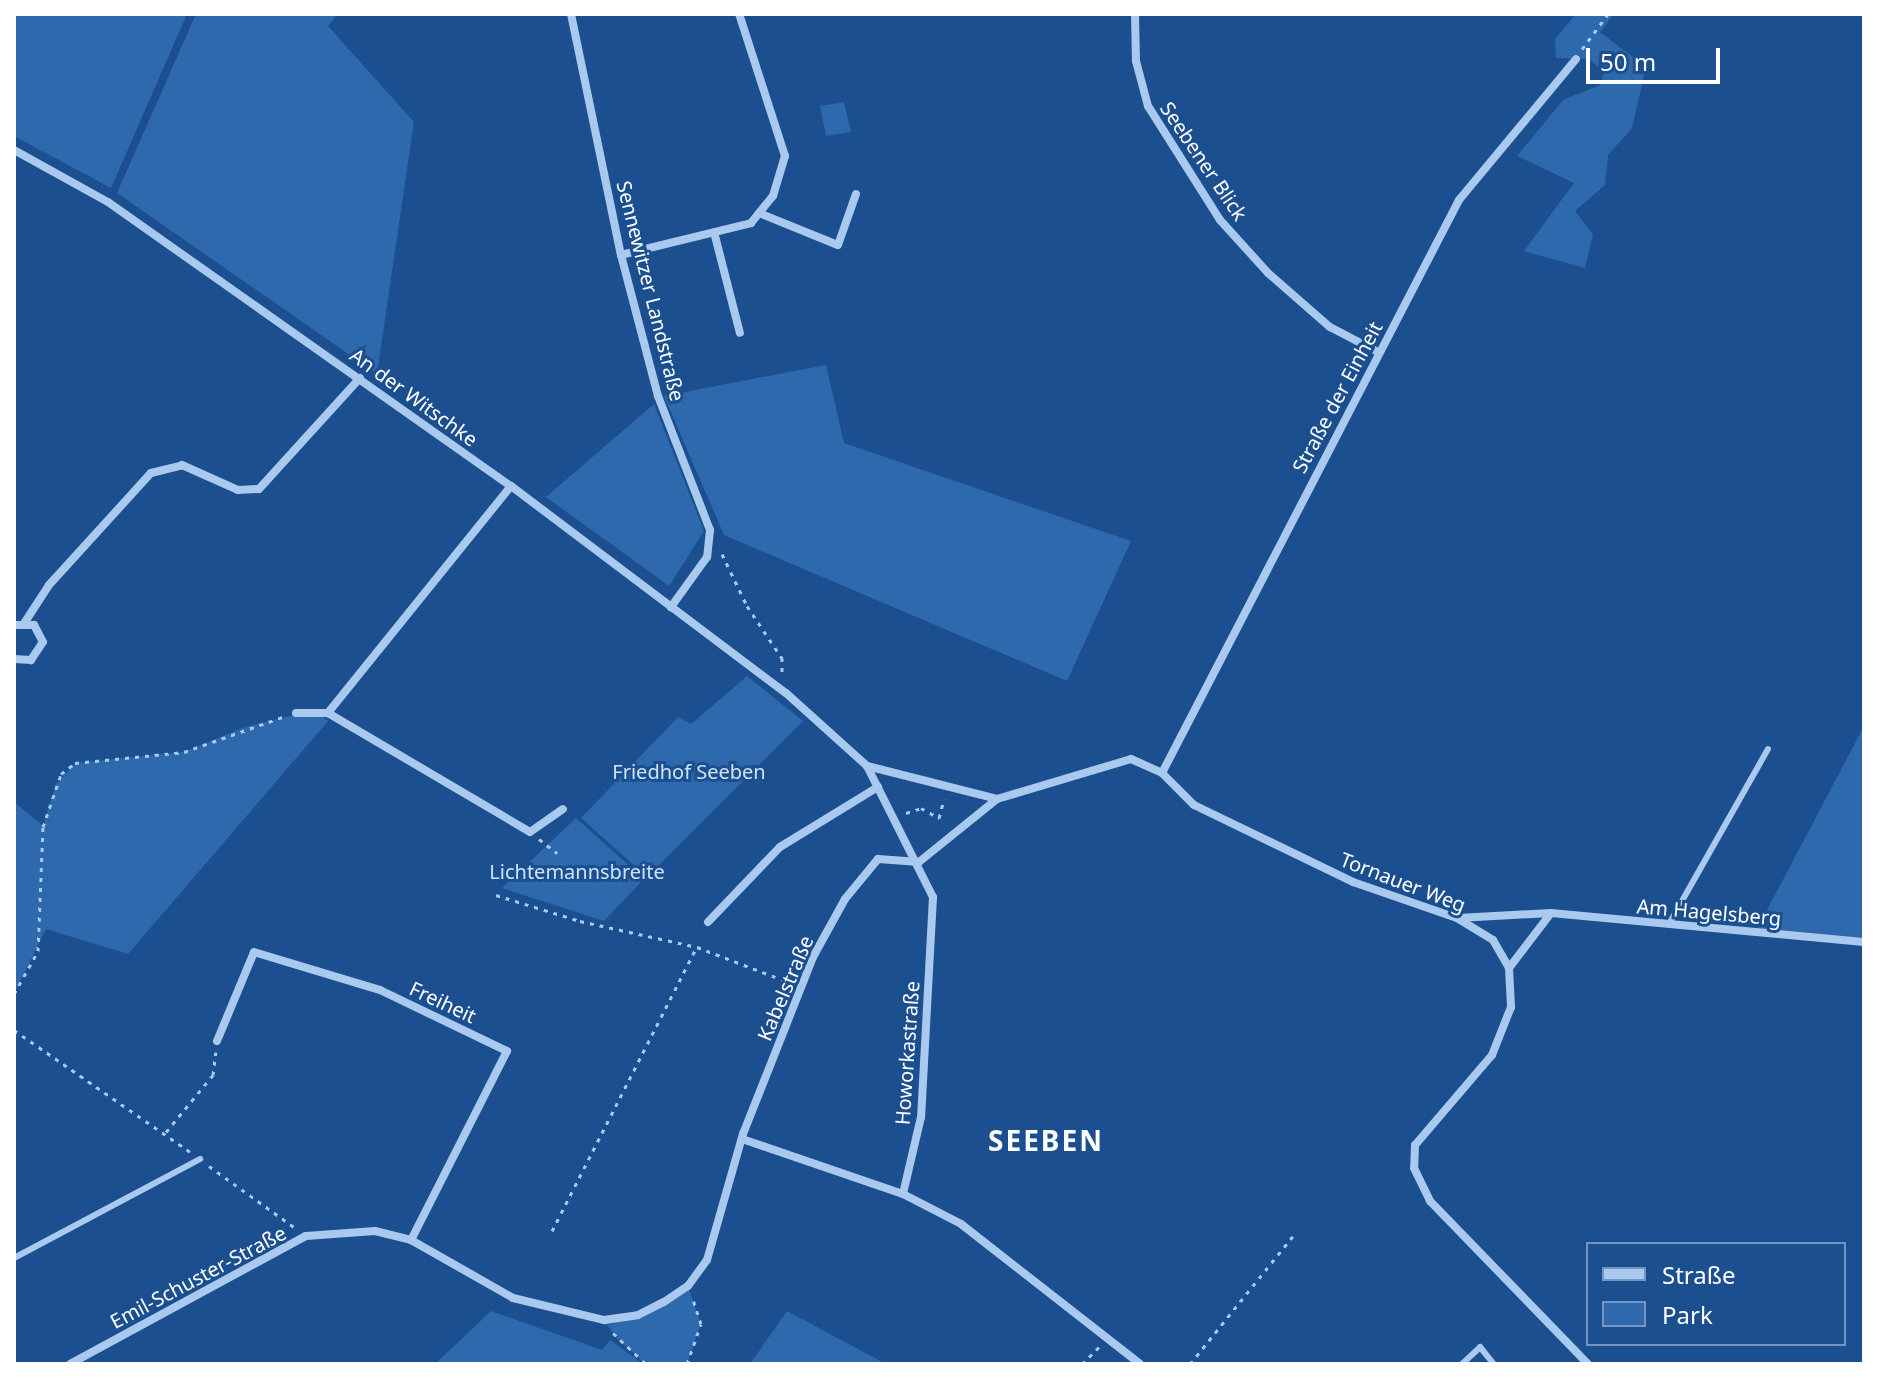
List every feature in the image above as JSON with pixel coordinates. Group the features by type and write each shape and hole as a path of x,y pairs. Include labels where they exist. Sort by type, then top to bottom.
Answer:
{"street":[{"name":"Sennewitzer Landstraße","path":"571,14 621,255 658,396 711,537"},
{"path":"621,255 751,223 773,196 785,156 739,14"},
{"name":"Seebener Blick","path":"1135,15 1136,61 1148,106 1220,220 1268,273 1330,327 1378,352"},
{"name":"Straße der Einheit","path":"1162,773 1459,200 1576,59"},
{"name":"An der Witschke","path":"14,150 95,194 511,486 783,690 867,766"},
{"path":"759,213 838,245 856,194"},
{"path":"714,232 740,333"},
{"path":"14,625 25,622 49,585 151,473 182,465 238,490 259,489 360,378"},
{"path":"328,713 511,486"},
{"path":"671,607 707,557 711,537"},
{"path":"14,659 31,660 42,649 39,630 25,622"},
{"path":"296,713 328,713 530,832 563,809"},
{"name":"Tornauer Weg","path":"997,799 1131,759 1162,773 1207,811 1353,882 1457,918 1493,940 1509,968"},
{"path":"867,766 997,799"},
{"name":"Howorkastraße","path":"867,766 919,862 933,897 921,1117 903,1194"},
{"path":"708,922 780,847 878,787"},
{"path":"919,862 997,799"},
{"name":"Kabelstraße","path":"742,1137 802,987 845,899 878,859 919,862"},
{"path":"1551,913 1509,968 1511,1007 1492,1055 1415,1145 1414,1168 1430,1201 1588,1364"},
{"name":"Am Hagelsberg","path":"1457,918 1551,913 1864,942"},
{"name":"Freiheit","path":"217,1041 254,952 380,990 507,1051 411,1240"},
{"path":"742,1137 903,1194 961,1224 1140,1364"},
{"name":"Emil-Schuster-Straße","path":"70,1364 306,1236 375,1231 411,1240 513,1298 604,1320 638,1315 688,1286 707,1260 742,1137"}],"lane":[{"path":"1669,924 1768,749"},
{"path":"14,1258 200,1159"},
{"path":"1462,1364 1480,1347 1494,1364"}],"path":[{"path":"1576,59 1608,14"},
{"path":"711,537 782,658 783,690"},
{"path":"14,994 38,951 43,827 56,784 75,763 184,752 296,713"},
{"path":"895,817 921,808 939,818 948,787"},
{"path":"530,832 557,853"},
{"path":"496,895 697,947 802,987"},
{"path":"552,1231 697,947"},
{"path":"14,1030 165,1133 306,1236"},
{"path":"165,1133 213,1075 217,1041"},
{"path":"1190,1364 1293,1236"},
{"path":"687,1364 701,1324 688,1286"},
{"path":"604,1320 618,1340 646,1364"},
{"path":"1082,1364 1107,1338"}],"green space":[{"path":"14,14 187,14 111,188 14,136"},
{"path":"196,14 338,14 328,26 414,122 377,374 117,193"},
{"path":"1576,14 1614,14 1600,32 1646,67 1632,128 1608,155 1605,185 1575,211 1593,234 1585,268 1524,251 1574,183 1517,156 1563,100 1600,85 1604,72 1589,59 1556,58 1555,39"},
{"path":"844,102 851,132 826,136 820,106"},
{"path":"826,365 844,443 1131,541 1067,681 724,535 664,396"},
{"path":"654,404 704,531 669,586 546,497"},
{"name":"Friedhof Seeben","path":"747,676 803,721 647,877 581,818 678,717 691,724"},
{"path":"315,710 328,721 128,954 46,929 14,994 14,802 43,826 56,784 75,763 184,752 245,727"},
{"path":"1864,726 1864,938 1757,929"},
{"name":"Lichtemannsbreite","path":"576,818 644,879 604,921 502,888"},
{"path":"688,1286 701,1324 687,1364 646,1364 618,1340 604,1320 639,1315"},
{"path":"491,1311 602,1350 610,1340 643,1364 435,1364"},
{"path":"787,1311 886,1364 750,1364"}],"district":[{"name":"SEEBEN","path":"1046,1140"}]}
